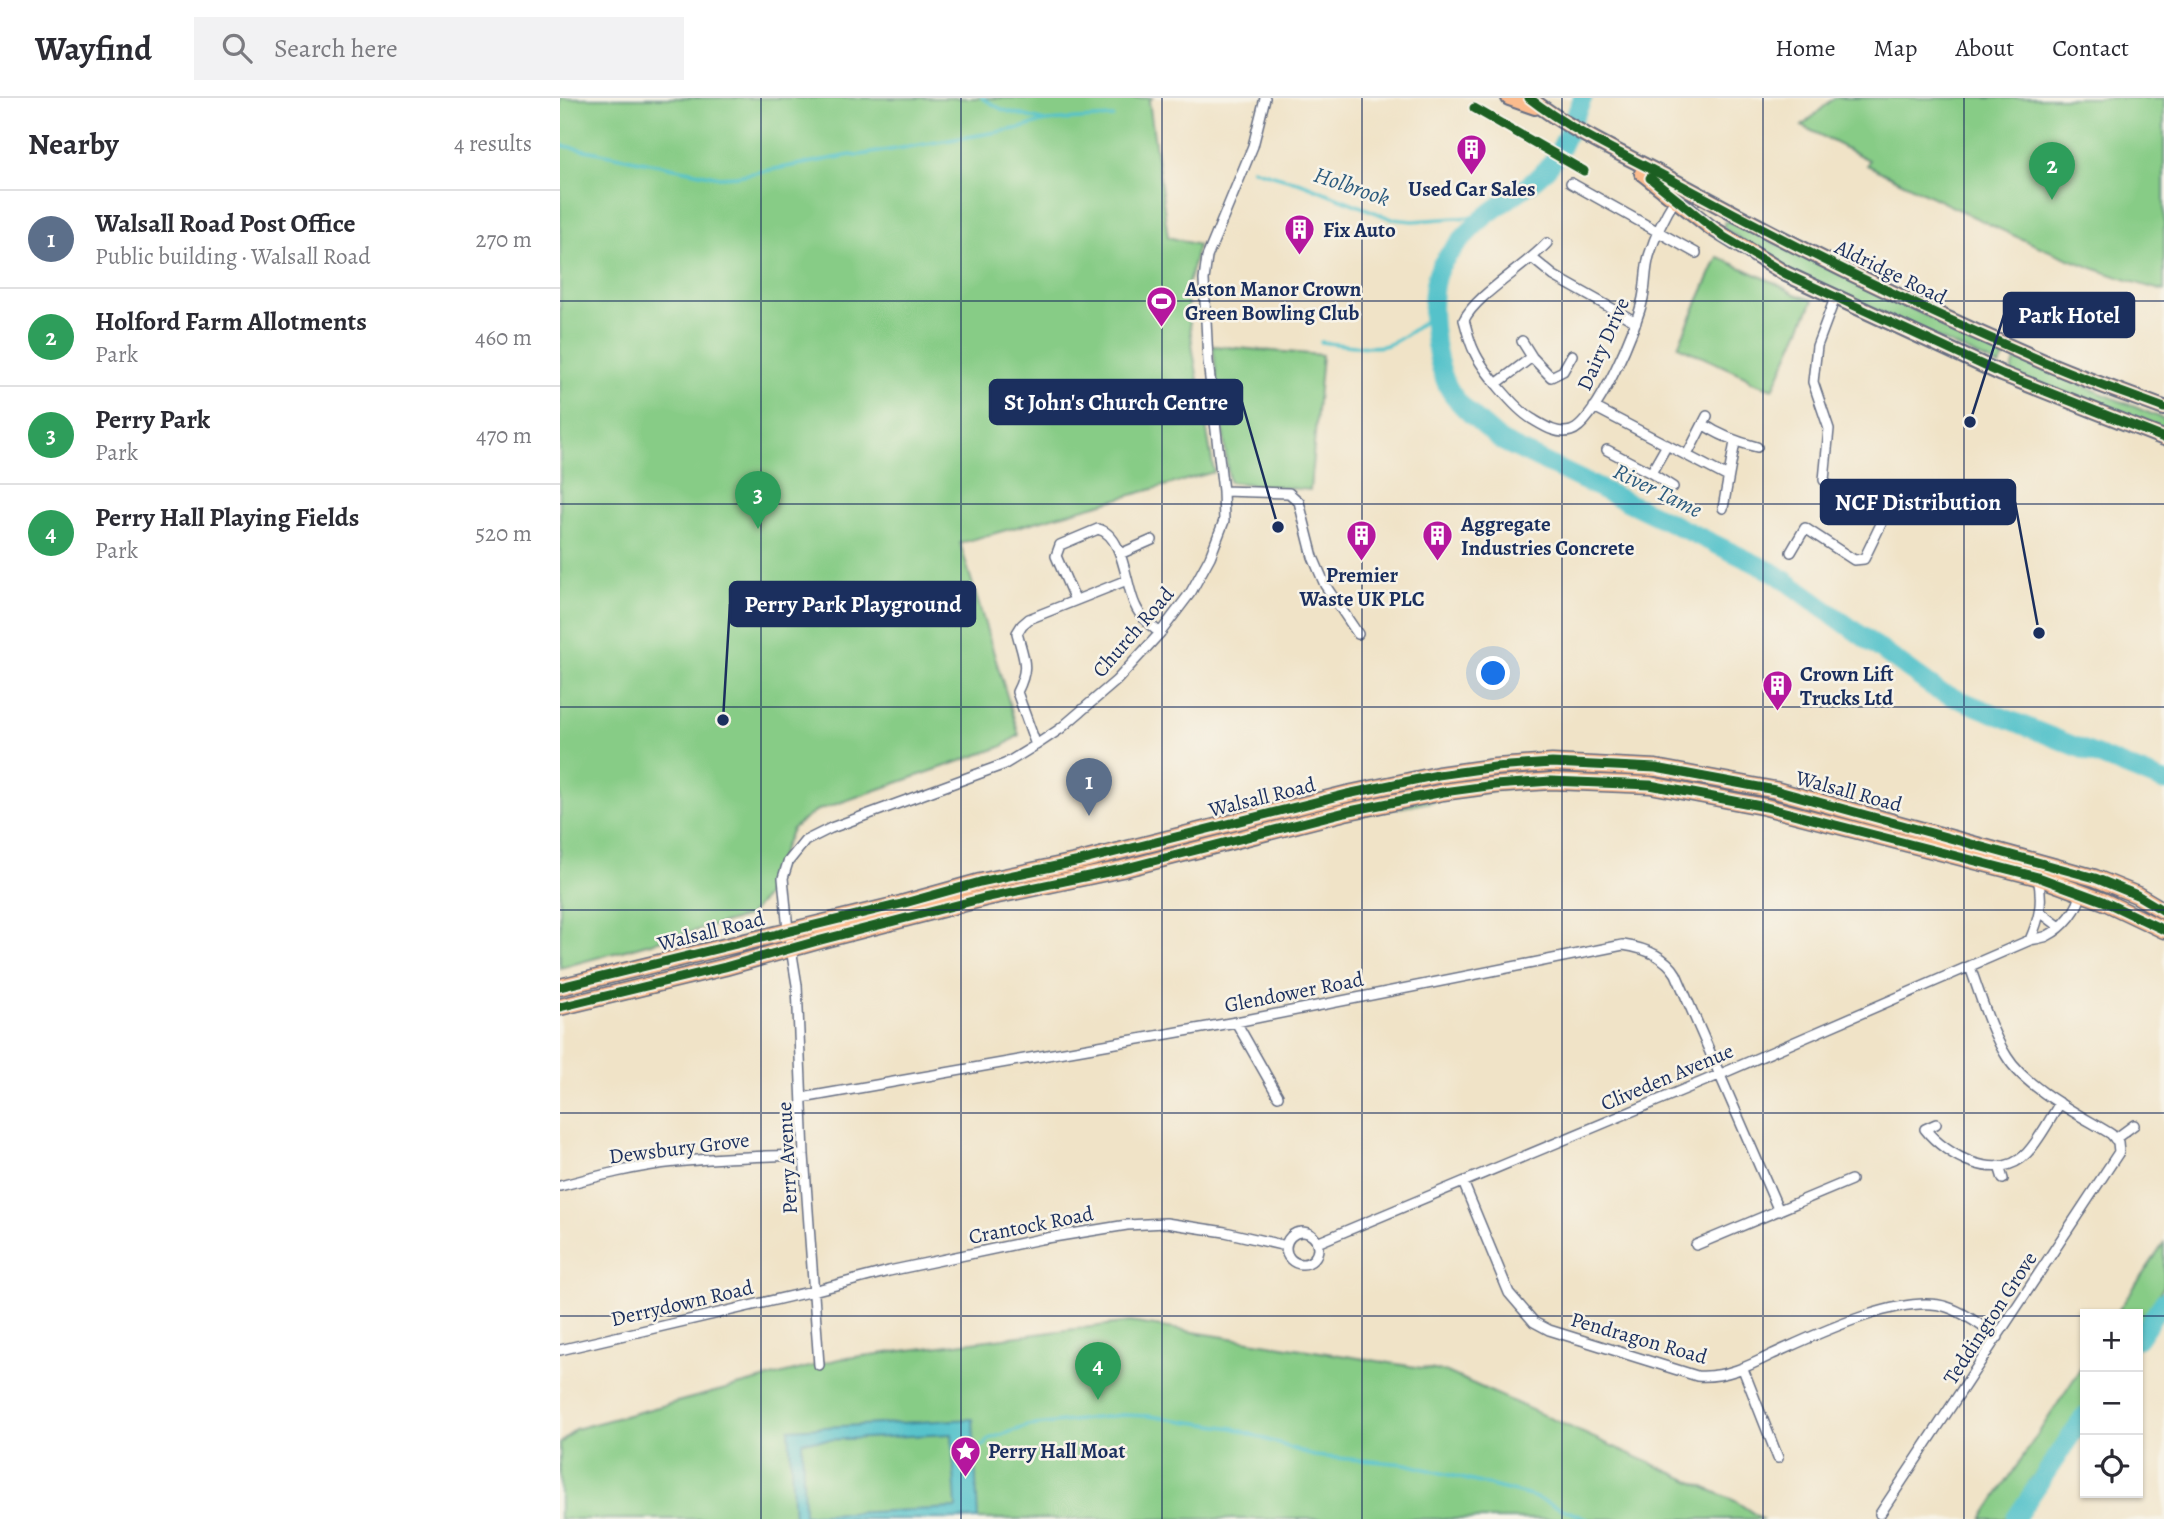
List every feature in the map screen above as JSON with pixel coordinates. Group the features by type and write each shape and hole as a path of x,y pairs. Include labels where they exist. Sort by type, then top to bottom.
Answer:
{"highway":[{"name":"Walsall Road","path":"560,987 1348,794 1438,775 1552,763 1656,768 1775,790 2095,877 2137,895 2164,911"},
{"name":"Walsall Road","path":"560,1007 725,967 984,898 1122,869 1345,812 1443,792 1551,781 1650,785 1766,807 2038,877 2082,893 2164,930"}],"main road":[{"name":"Aldridge Road","path":"1509,98 1544,109"},
{"name":"Aldridge Road","path":"1529,98 1611,149 1907,300 2017,350 2164,408"},
{"name":"Aldridge Road","path":"1611,149 1710,227 1786,274 2002,374 2164,438"},
{"path":"1710,227 1720,206"}],"street":[{"name":"Church Road","path":"788,930 783,878 788,862 805,841 831,828 1005,764 1060,729 1115,681 1160,633 1191,592 1210,558 1224,521 1208,361 1204,280 1207,257 1253,146 1265,98"},
{"path":"1571,183 1696,253"},
{"name":"Dairy Drive","path":"1547,243 1470,308 1464,320 1474,352 1496,384 1528,417 1557,432 1573,430 1586,420 1619,363 1636,322 1649,255 1676,198"},
{"path":"1532,258 1554,276 1636,322"},
{"path":"1791,552 1805,528 1854,560 1864,559 1882,522 1830,487 1824,480 1829,429 1813,382 1817,346 1835,298"},
{"path":"1522,341 1532,357 1551,377 1563,371 1572,355"},
{"path":"1496,384 1532,357"},
{"path":"1594,407 1728,477"},
{"path":"1687,456 1705,420 1717,434 1757,447"},
{"path":"1723,508 1735,442"},
{"path":"1651,472 1667,445"},
{"path":"1607,450 1651,472 1673,487"},
{"path":"1223,491 1274,491 1293,495 1299,502 1313,557 1325,585 1358,634"},
{"path":"1075,600 1056,556 1060,545 1098,528 1104,530 1120,554 1134,604 1143,619 1160,633"},
{"path":"1120,554 1152,540"},
{"path":"1035,745 1017,692 1025,676 1026,666 1017,633 1030,619 1128,580"},
{"name":"Walsall Road","path":"1978,844 2078,881 2082,893"},
{"path":"2030,940 2040,912 2042,895 2038,877"},
{"path":"2040,912 2060,927 2075,910 2082,893"},
{"name":"Cliveden Avenue","path":"1317,1243 2030,940 2046,937 2060,927"},
{"name":"Walsall Road","path":"788,930 791,949"},
{"name":"Glendower Road","path":"802,1097 1236,1021 1623,945 1647,951 1670,964 1690,1002 1779,1210"},
{"name":"Perry Avenue","path":"791,949 797,985 804,1155 818,1365"},
{"path":"1970,967 2007,1059 2021,1075 2115,1139 2134,1125"},
{"path":"1236,1021 1278,1096"},
{"path":"1936,1124 1926,1129 1933,1139 1948,1150 1979,1165 1999,1166 2015,1162 2026,1154 2060,1103"},
{"name":"Teddington Grove","path":"1880,1514 2111,1166 2119,1152 2115,1139"},
{"name":"Dewsbury Grove","path":"560,1186 611,1172 673,1162 804,1155"},
{"path":"1999,1166 2003,1179"},
{"path":"1696,1245 1852,1180"},
{"name":"Pendragon Road","path":"1463,1182 1509,1293 1534,1322 1549,1330 1697,1376 1713,1377 1742,1368 1832,1327 1902,1306 1925,1302 1948,1307 1998,1338"},
{"name":"Crantock Road","path":"813,1291 1041,1238 1127,1225 1166,1223 1225,1232 1286,1246"},
{"path":"1297,1232 1306,1232 1313,1236 1317,1243 1318,1254 1307,1264 1300,1264 1292,1262 1287,1256 1286,1246 1291,1236 1297,1232"},
{"name":"Derrydown Road","path":"560,1350 813,1291"},
{"path":"1742,1368 1778,1458"}],"green space":[{"path":"560,98 1152,98 1149,101 1168,237 1198,245 1186,292 1193,351 1214,472 960,543 1019,735 1001,747 816,811 792,829 768,893 749,916 560,968"},
{"path":"1834,98 2164,98 2164,291 2087,266 2013,235 1867,165 1869,160 1802,126"},
{"path":"1729,221 2004,353 2004,358 1999,366 1788,271 1724,228 1724,222"},
{"path":"1718,257 1813,300 1773,389 1752,382 1745,376 1678,346"},
{"path":"1213,346 1322,355 1310,490 1229,482"},
{"path":"2016,358 2164,419 2164,431 2012,374"},
{"path":"1575,769 1649,774 1649,780 1575,775 1163,852 1161,846 1340,802 1458,777"},
{"path":"2164,1243 2164,1286 2143,1320 2143,1309 2119,1309"},
{"path":"1130,1322 1447,1372 1735,1501 1762,1519 560,1519 560,1444 575,1429 839,1359"},
{"path":"2080,1370 2080,1414 2032,1478 2008,1519 1982,1519"}],"water":[{"name":"Perry Hall Moat","path":"973,1419 978,1519 794,1519 789,1429","holes":["952,1434 956,1508 804,1515 802,1441"]}],"waterway":[{"name":"Holbrook","path":"982,98 1003,110 1045,121 1113,117"},
{"name":"River Tame","path":"1583,98 1553,161 1469,232 1440,267 1433,294 1434,327 1443,375 1453,395 1501,441 1775,573 1938,691 2164,782"},
{"path":"860,155 1021,128 1045,121"},
{"path":"560,145 720,177 857,156"},
{"name":"Holbrook","path":"1252,169 1301,183 1392,219 1413,221 1486,216"},
{"path":"1321,342 1364,347 1387,345 1433,315"},
{"name":"River Tame","path":"2143,1332 2164,1301"},
{"path":"975,1449 985,1445 989,1439 1028,1426 1122,1415 1149,1416 1233,1428 1314,1456 1406,1464 1531,1496 1587,1519"},
{"name":"River Tame","path":"2015,1519 2080,1422"}],"cycle path":[{"path":"1529,98 1565,123 1603,144 1856,276 2051,365 2164,408"},
{"path":"1474,108 1584,171"},
{"path":"1650,178 1724,237 1786,274 2002,374 2164,438"},
{"path":"560,987 1347,794 1438,775 1552,763 1656,768 1775,790 2095,878 2137,895 2164,911"},
{"path":"560,1007 725,967 984,898 1122,869 1345,812 1443,792 1551,781 1650,785 1766,807 2038,877 2103,901 2164,930"}],"place":[{"name":"Used Car Sales","path":"1472,176"},
{"name":"Holford Farm Allotments","path":"2052,200"},
{"name":"Fix Auto","path":"1300,257"},
{"name":"Aston Manor Crown Green Bowling Club","path":"1162,328"},
{"name":"Park Hotel","path":"1970,422"},
{"name":"St John's Church Centre","path":"1278,527"},
{"name":"Perry Park","path":"758,529"},
{"name":"Premier Waste UK PLC","path":"1362,562"},
{"name":"Aggregate Industries Concrete","path":"1438,563"},
{"name":"NCF Distribution","path":"2039,633"},
{"name":"Crown Lift Trucks Ltd","path":"1777,713"},
{"name":"Perry Park Playground","path":"723,720"},
{"name":"Walsall Road Post Office","path":"1089,816"},
{"name":"Perry Hall Playing Fields","path":"1098,1400"},
{"name":"Perry Hall Moat","path":"965,1478"}]}
